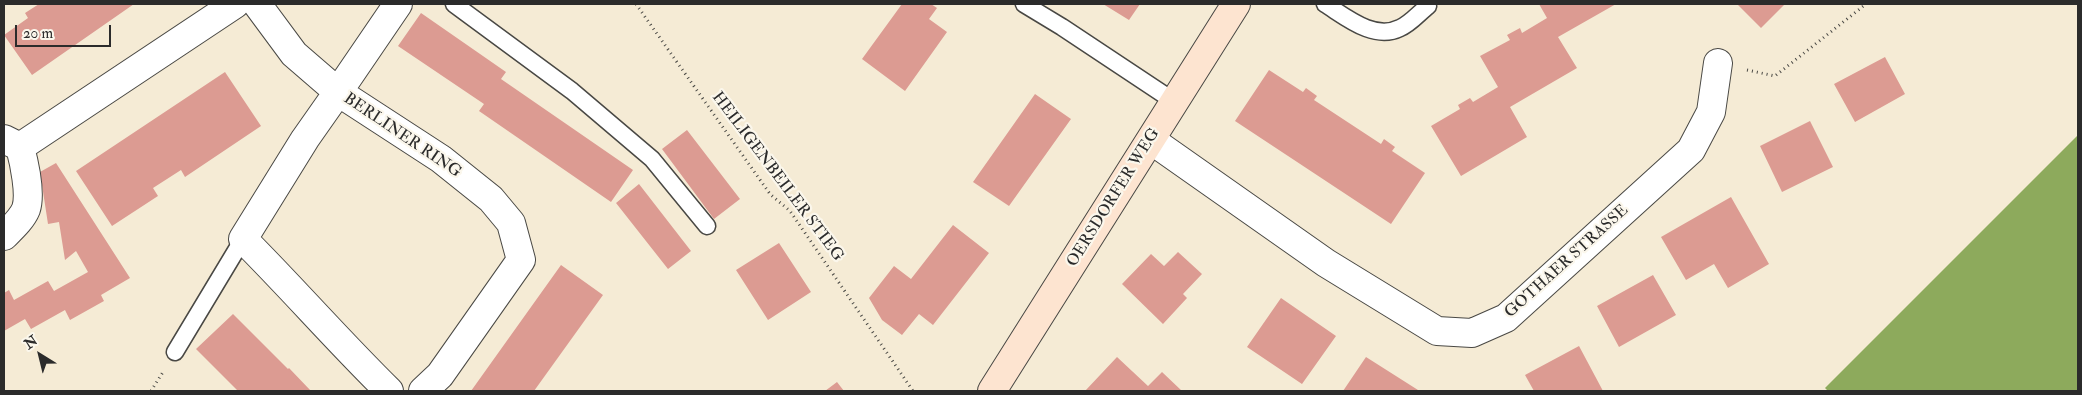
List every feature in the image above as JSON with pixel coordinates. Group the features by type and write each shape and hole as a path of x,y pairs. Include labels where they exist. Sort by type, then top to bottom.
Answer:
{"street":[{"path":"4,236 18,222 26,208 26,171 12,143 236,4"},
{"path":"257,4 294,54 338,92 398,4"},
{"name":"OERSDORFER WEG","path":"992,391 1236,4"},
{"name":"GOTHAER STRASSE","path":"1151,140 1326,263 1436,332 1472,333 1506,318 1691,150 1711,112 1718,63"},
{"name":"BERLINER RING","path":"244,239 305,138 338,92 441,160 491,199 511,223 521,260 440,375 423,391"},
{"path":"244,239 273,268 334,336 389,391"}],"lane":[{"path":"454,4 572,91 652,159 707,226"},
{"path":"1024,4 1175,102"},
{"path":"1325,4 1363,28 1384,32 1400,28 1428,6"},
{"path":"175,352 244,239"}],"path":[{"name":"HEILIGENBEILER STIEG","path":"636,4 770,194 790,211 913,391"},
{"path":"1718,63 1775,76 1866,4"}],"green space":[{"path":"2078,135 2078,391 1828,391 1825,388"}],"building":[{"path":"39,4 134,4 32,75 4,35 28,18 25,13"},
{"path":"902,4 931,4 937,8 929,19 947,32 905,91 862,59"},
{"path":"1103,4 1140,4 1129,20"},
{"path":"1539,4 1616,4 1558,37 1577,68 1510,107 1527,137 1461,176 1431,126 1460,109 1458,105 1470,98 1473,102 1498,87 1480,56 1510,40 1507,35 1520,28 1522,33 1547,18"},
{"path":"1737,4 1783,4 1784,5 1761,28"},
{"path":"421,13 506,72 501,79 633,170 611,202 479,111 484,104 398,46"},
{"path":"1885,57 1905,94 1855,122 1834,84"},
{"path":"1269,70 1303,92 1306,88 1317,96 1314,100 1381,144 1384,139 1395,147 1392,151 1425,173 1391,224 1235,121"},
{"path":"225,72 261,126 185,177 181,170 153,188 158,196 112,226 76,171"},
{"path":"1035,94 1071,119 1009,206 973,182"},
{"path":"1810,121 1833,167 1782,192 1760,146"},
{"path":"687,130 740,199 714,219 662,149"},
{"path":"56,163 130,278 101,295 104,301 70,320 65,310 31,329 25,319 4,331 4,293 9,290 14,300 48,281 54,291 88,272 76,251 65,260 59,222 48,224 40,172"},
{"path":"639,184 691,251 668,269 616,203"},
{"path":"1731,197 1769,264 1728,288 1714,264 1686,280 1661,237"},
{"path":"953,225 989,253 933,325 919,314 902,335 882,320 869,298 894,266 911,279"},
{"path":"779,243 811,292 768,320 736,270"},
{"path":"1178,252 1202,274 1183,294 1187,298 1163,324 1122,284 1151,254 1164,266"},
{"path":"561,265 603,295 534,391 471,391"},
{"path":"1653,275 1676,315 1619,347 1597,306"},
{"path":"1281,298 1336,336 1302,384 1247,347"},
{"path":"233,314 311,391 238,391 196,349"},
{"path":"1579,346 1603,391 1534,391 1525,375"},
{"path":"1117,357 1148,386 1162,372 1182,391 1085,391"},
{"path":"1366,357 1418,390 1343,391"},
{"path":"837,382 844,391 825,391"}]}
